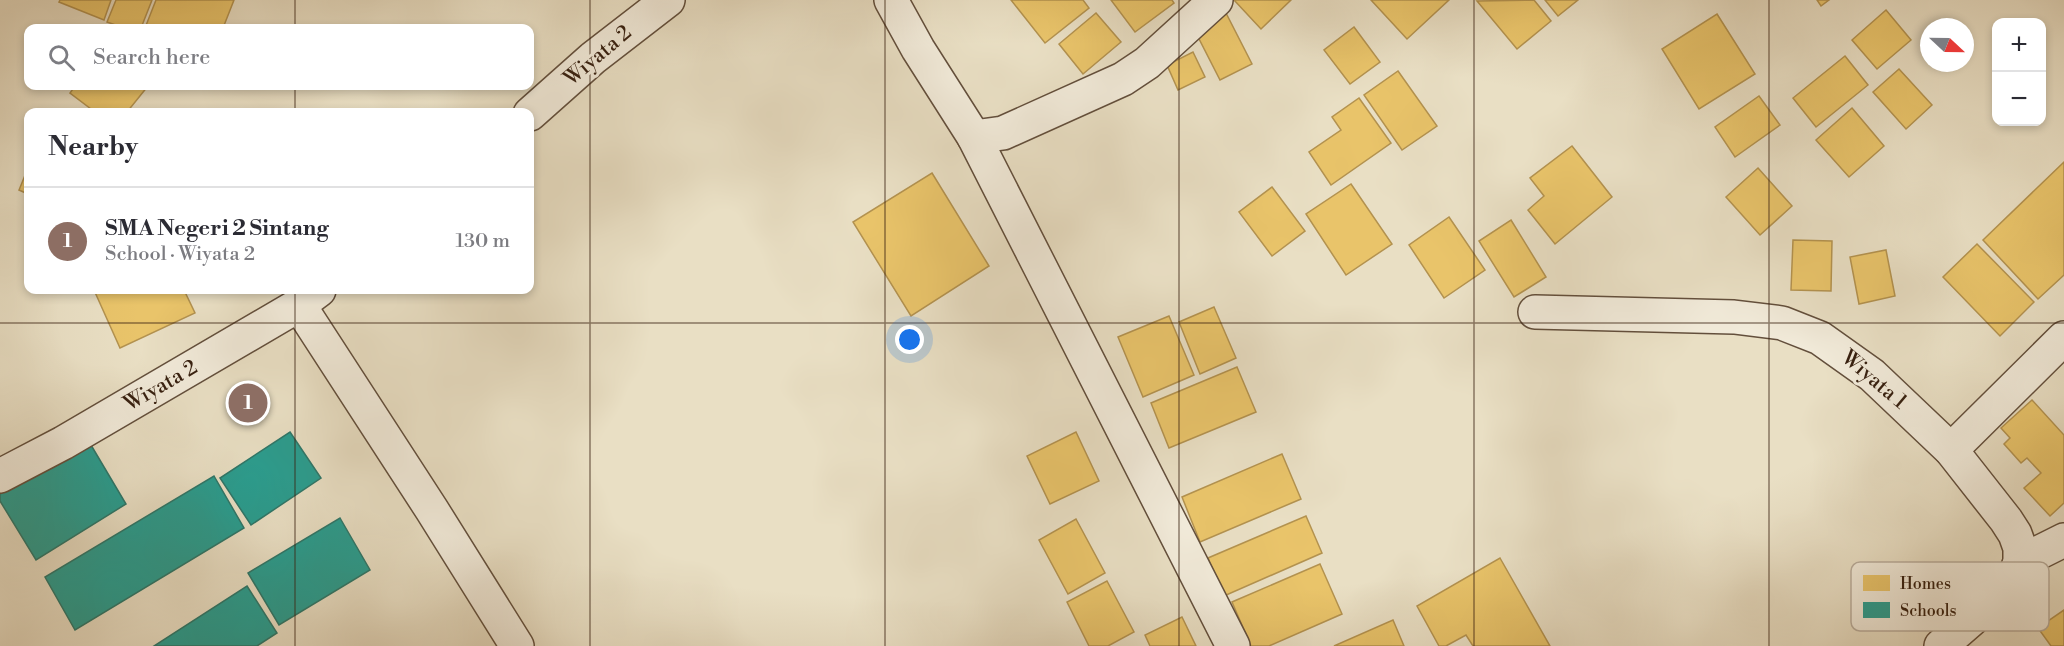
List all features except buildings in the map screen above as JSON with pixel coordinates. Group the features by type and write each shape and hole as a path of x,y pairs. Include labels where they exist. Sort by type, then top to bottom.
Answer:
{"street":[{"name":"Wiyata 2","path":"534,110 594,58 668,0"},
{"path":"891,0 918,49 974,138 1233,646"},
{"path":"974,138 1003,133 1123,79 1162,50 1216,0"},
{"name":"Wiyata 2","path":"0,476 63,443 309,297"},
{"path":"309,297 432,510 517,646"},
{"name":"Wiyata 1","path":"1535,312 1734,317 1782,323 1820,338 1872,375 1951,450 2015,534 2020,548 2020,562"},
{"path":"1951,450 2064,338"},
{"path":"2020,562 2064,540"},
{"path":"1941,646 1958,631"}],"place":[{"name":"SMA Negeri 2 Sintang","path":"248,403"}]}
